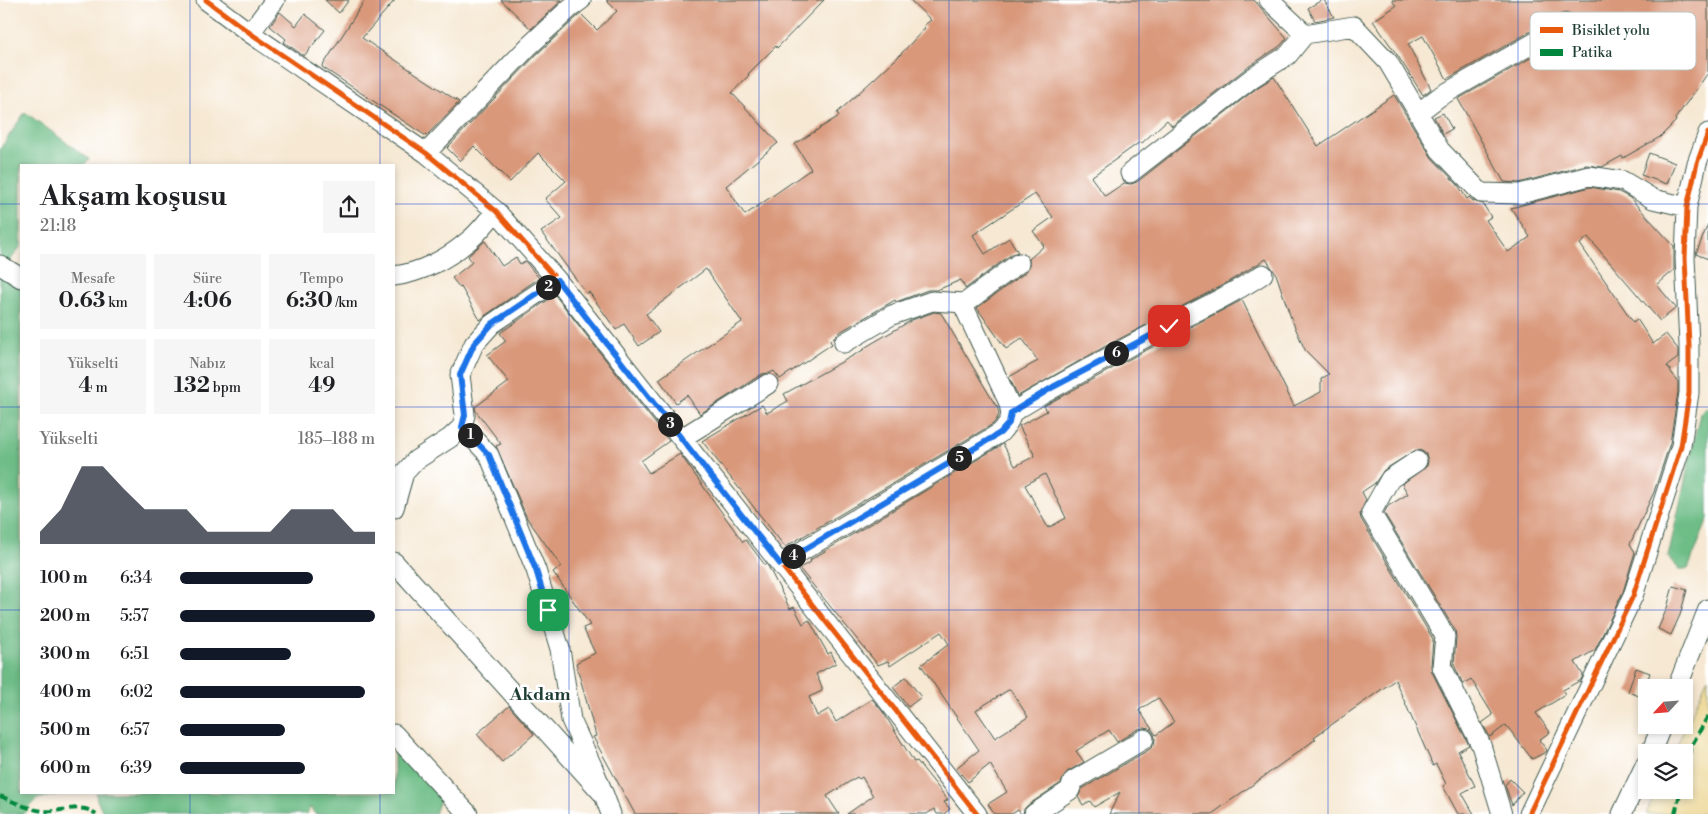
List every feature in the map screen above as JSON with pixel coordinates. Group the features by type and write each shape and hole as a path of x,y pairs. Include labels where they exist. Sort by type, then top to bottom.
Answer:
{"street":[{"path":"206,0 250,33 426,154 496,211 557,280 977,814"},
{"path":"250,33 275,0"},
{"path":"426,154 529,46 581,0"},
{"path":"1269,0 1305,34"},
{"path":"1130,173 1252,78 1288,55 1305,34 1354,26 1388,62 1440,150 1481,193 1520,194 1589,176 1622,181 1653,198 1687,207"},
{"path":"1418,113 1439,97 1530,46"},
{"path":"1529,814 1633,596 1681,446 1689,393 1685,258 1687,207 1697,163 1708,133"},
{"path":"395,276 404,275 440,261 468,242 496,211"},
{"path":"844,343 892,314 932,301 965,303 1019,263"},
{"path":"0,264 20,277"},
{"path":"1011,413 1053,387 1238,290 1263,274"},
{"path":"395,504 404,473 416,460 450,438 462,427 465,415 460,375 474,344 492,324 557,280"},
{"path":"780,564 1000,433 1009,423 1011,413 1008,401 965,309 965,303"},
{"path":"682,438 768,384"},
{"path":"462,427 489,455 536,570 560,649 571,720 611,814"},
{"path":"1417,460 1390,479 1371,513 1445,636 1442,667 1481,745 1502,814"},
{"path":"395,563 604,795"},
{"path":"1681,679 1708,609"},
{"path":"395,735 468,814"},
{"path":"1034,814 1070,790 1073,781 1144,739"},
{"path":"1622,814 1638,780"}],"green space":[{"path":"25,112 89,159 85,164 20,164 20,247 10,261 20,285 20,794 60,794 37,799 24,814 0,814 0,149"},
{"path":"1708,406 1708,519 1688,569 1679,569 1668,557 1700,413"},
{"path":"395,748 441,797 435,814 315,814 310,807 307,814 104,814 96,794 395,794"}],"sand":[{"path":"1708,677 1708,814 1646,814 1653,799 1693,799 1693,744 1678,744 1682,734 1693,734 1693,710"}],"building":[{"path":"325,0 349,0 339,13"},
{"path":"365,0 395,0 362,38 459,102 426,136 322,67"},
{"path":"501,0 562,0 531,29"},
{"path":"606,0 824,0 777,48 776,46 748,74 732,93 778,143 726,186 745,215 811,169 795,144 839,116 837,113 899,56 925,28 923,26 931,20 910,0 1254,0 1287,38 1280,46 1245,69 1172,126 1167,120 1142,143 1140,142 1091,177 1105,196 1124,183 1131,184 1137,182 1258,87 1274,77 1318,146 1394,95 1432,158 1458,185 1467,199 1469,197 1473,201 1483,204 1491,217 1486,220 1508,252 1530,237 1511,208 1590,187 1619,192 1630,198 1674,246 1674,270 1657,285 1676,308 1660,321 1588,237 1580,244 1633,322 1637,319 1653,344 1666,334 1678,349 1678,358 1667,366 1678,382 1678,392 1670,443 1654,492 1630,544 1635,552 1623,592 1595,650 1575,662 1583,675 1581,680 1563,690 1565,695 1536,713 1550,732 1539,740 1547,750 1546,752 1532,759 1506,725 1490,737 1482,723 1493,715 1471,679 1463,684 1454,665 1455,630 1384,513 1388,506 1408,494 1402,484 1427,466 1426,454 1416,450 1384,470 1375,483 1362,492 1366,500 1360,514 1361,519 1433,639 1432,672 1469,745 1458,751 1475,786 1462,793 1474,814 1458,814 1443,786 1446,784 1436,764 1433,766 1395,680 1314,737 1316,739 1212,814 1109,814 1120,792 1094,807 1090,801 1083,805 1078,797 1082,789 1154,745 1154,734 1150,729 1144,728 1138,729 1117,742 1109,730 1076,751 1084,762 1067,772 1061,783 1028,805 1024,809 1023,814 1018,810 1012,814 994,814 988,804 1007,792 990,764 968,782 956,768 979,750 921,665 949,644 941,632 890,666 888,661 878,665 799,568 1003,444 1015,466 1035,456 1019,426 1047,411 1044,406 1242,300 1294,406 1321,392 1321,379 1329,374 1305,350 1291,318 1276,274 1266,259 1223,285 1104,347 1018,396 1009,377 1038,361 1022,338 1006,349 977,308 1026,272 1029,267 1029,259 1044,246 1033,231 1053,217 1035,194 973,235 985,254 1009,238 1018,252 1012,254 965,289 961,280 937,290 928,290 896,302 895,300 838,333 830,341 832,344 780,379 774,371 762,374 700,414 687,395 676,403 659,379 742,322 706,269 646,314 659,332 639,346 624,324 616,330 589,292 587,294 541,232 562,218 545,199 566,181 538,153 510,182 474,146 460,161 447,148 537,54 577,17 581,14 597,30 617,11","holes":["1045,474 1066,518 1048,528 1025,485","1010,689 1028,717 995,738 976,710","1158,698 1174,722 1156,735 1139,710"]},
{"path":"1324,0 1334,17 1315,21 1308,8"},
{"path":"1392,0 1708,0 1708,73 1675,119 1676,121 1660,137 1623,158 1622,156 1602,167 1586,165 1519,183 1504,182 1458,99 1530,58 1530,70 1696,70 1696,12 1530,12 1530,32 1447,79 1423,36 1408,44 1431,89 1423,95 1373,21 1396,6"},
{"path":"280,12 296,26 305,14 325,30 304,56 284,42 286,39 270,26"},
{"path":"1443,113 1452,129 1443,134 1434,117"},
{"path":"1649,153 1675,163 1667,184 1641,175"},
{"path":"1708,224 1708,259 1696,254"},
{"path":"485,241 502,266 516,257 520,264 525,261 539,278 480,320 461,287 452,278 472,262 468,256"},
{"path":"555,295 669,441 641,461 649,473 680,454 743,542 746,540 765,565 768,566 790,609 794,607 803,624 809,620 828,654 831,652 836,663 816,674 822,691 809,697 817,716 829,709 836,722 872,699 883,712 914,762 917,761 948,800 944,802 950,809 944,814 937,814 934,809 927,814 847,814 873,796 862,777 859,779 857,777 827,796 839,814 635,814 593,737 596,736 576,663 595,653 583,628 590,625 553,572 561,566 527,518 496,446 501,444 475,407 509,382 487,355 506,341 500,333"},
{"path":"934,312 941,313 997,405 999,414 997,419 993,424 785,547 702,441 762,405 767,413 788,401 784,394 865,349 912,320"},
{"path":"1673,586 1687,590 1680,615 1671,635 1658,629 1667,608"},
{"path":"1636,668 1650,673 1648,679 1638,679 1638,696 1628,692"},
{"path":"906,677 921,697 908,707 893,687"},
{"path":"509,706 534,734 502,762 477,734"},
{"path":"1510,779 1523,792 1512,805 1505,785"}],"marked path":[{"path":"1693,744 1708,716"},
{"path":"0,796 26,807 40,810 53,811 81,808 96,814"},
{"path":"1675,814 1679,799"}],"cycle path":[{"path":"206,0 250,33 426,153 496,211 557,280 977,814"},
{"path":"1529,814 1633,596 1681,446 1689,393 1685,258 1687,207 1697,163 1708,133"}],"district":[{"name":"Akdam","path":"540,694"}],"route":[{"path":"548,610 536,570 489,455 462,427 465,415 460,375 474,344 492,324 557,280 780,564 1000,433 1009,423 1011,413 1053,387 1169,326"}]}
